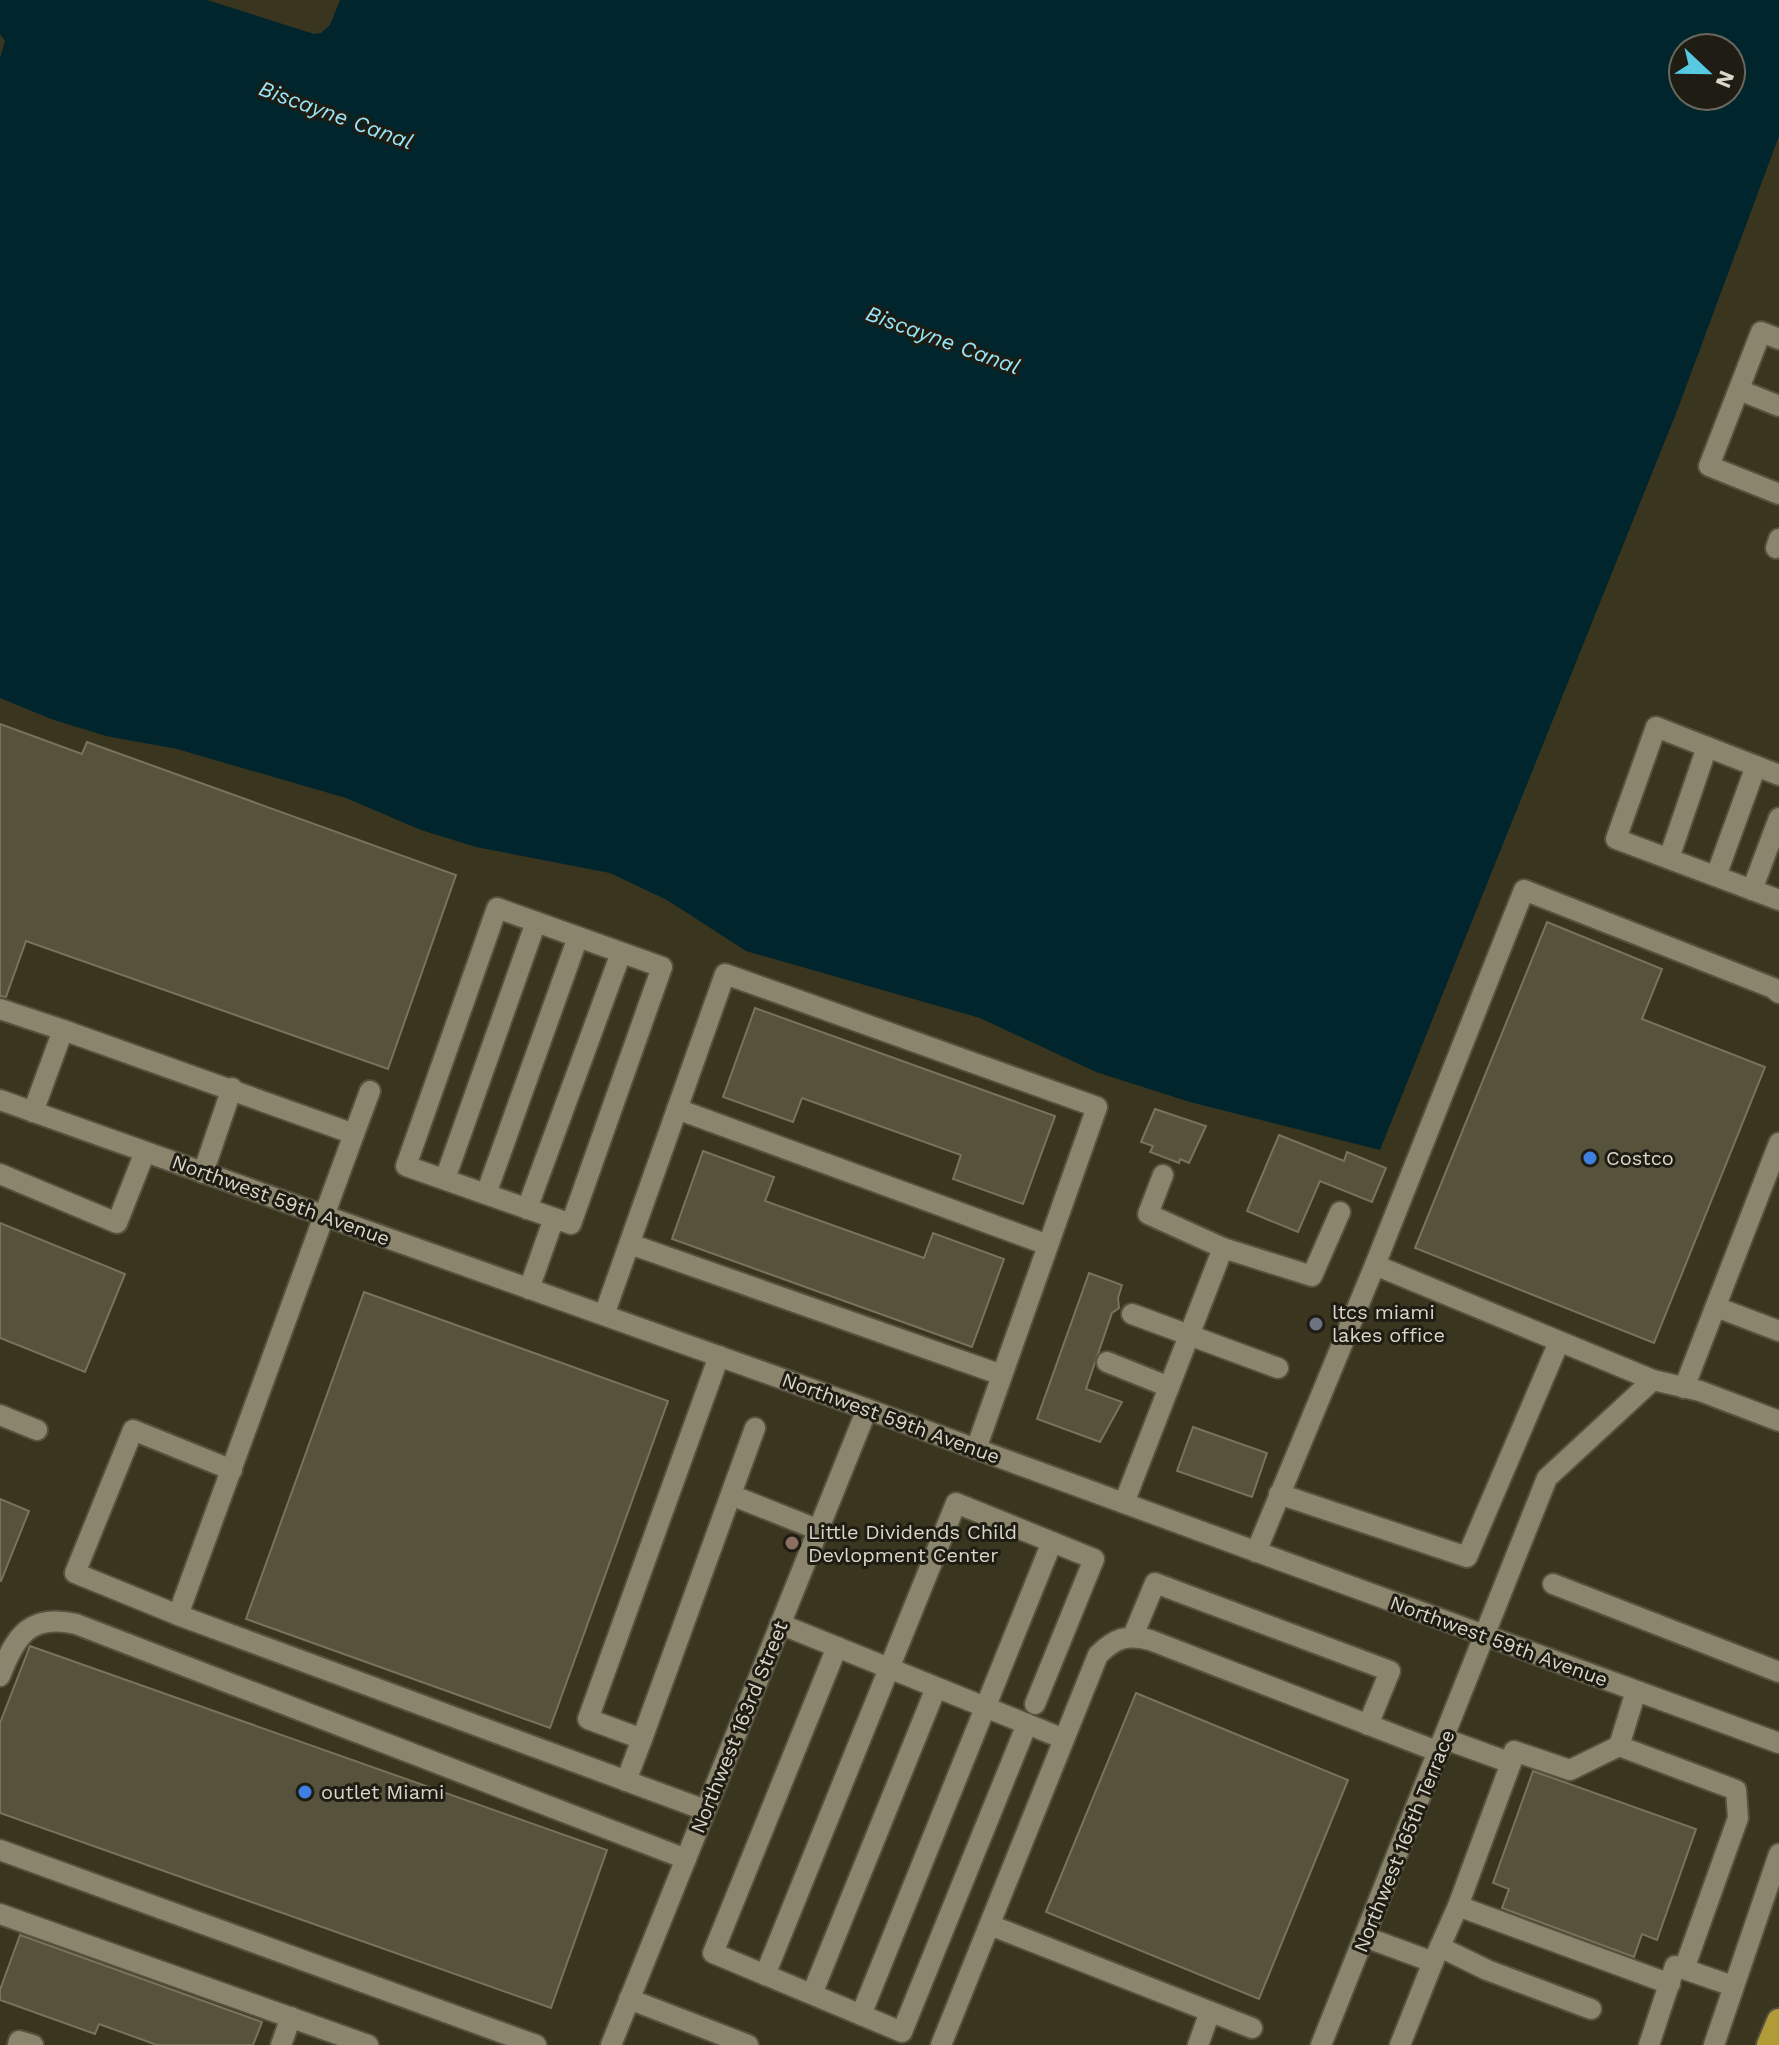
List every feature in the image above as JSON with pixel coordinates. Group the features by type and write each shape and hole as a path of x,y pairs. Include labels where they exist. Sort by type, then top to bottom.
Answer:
{"highway":[{"path":"1769,2045 1779,2021"}],"street":[{"path":"1779,339 1761,332 1709,466 1779,494"},
{"path":"1739,390 1779,406"},
{"path":"1779,775 1656,727 1616,839 1779,900"},
{"path":"1669,858 1707,747"},
{"path":"1716,876 1756,766"},
{"path":"1752,890 1779,818"},
{"path":"1256,1552 1375,1265 1524,890 1779,993"},
{"path":"497,908 536,922 662,967 571,1224 406,1166 497,908"},
{"path":"445,1179 536,922"},
{"path":"486,1194 578,937"},
{"path":"527,1209 621,953"},
{"path":"604,1315 725,974 1097,1107 976,1449"},
{"path":"0,1009 232,1088 354,1134"},
{"path":"33,1112 63,1030"},
{"path":"203,1173 232,1088"},
{"path":"178,1615 327,1217 370,1091"},
{"name":"Northwest 59th Avenue","path":"0,1100 867,1409 1779,1743"},
{"path":"677,1109 1048,1245"},
{"path":"1684,1388 1779,1143"},
{"path":"0,1174 117,1223 145,1152"},
{"path":"1163,1175 1148,1214 1223,1248 1312,1276 1340,1212"},
{"path":"529,1289 554,1218"},
{"path":"630,1244 1002,1375"},
{"path":"1124,1503 1223,1248"},
{"path":"1375,1265 1653,1380 1779,1421"},
{"path":"1716,1307 1779,1331"},
{"path":"1132,1314 1278,1368"},
{"path":"1279,1494 1467,1557 1559,1342"},
{"path":"642,1739 588,1719 719,1356"},
{"path":"1107,1362 1169,1387"},
{"name":"Northwest 165th Terrace","path":"1321,2045 1547,1478 1653,1380"},
{"name":"Northwest 163rd Street","path":"611,2045 867,1409"},
{"path":"0,1415 37,1430"},
{"path":"626,1781 755,1428"},
{"path":"232,1470 133,1430 75,1573 178,1615 705,1810"},
{"path":"731,1495 819,1530"},
{"path":"765,1975 956,1503 1094,1559 1035,1704"},
{"path":"861,2015 1052,1542"},
{"path":"1133,1636 1155,1583 1390,1671 1368,1725"},
{"path":"1553,1584 1779,1672"},
{"path":"0,1676 10,1650 31,1627 45,1621 76,1624 686,1859"},
{"path":"780,1624 1064,1739"},
{"path":"941,2045 1098,1655 1113,1640 1133,1636 1368,1725 1511,1763"},
{"path":"837,1647 713,1953 902,2032 1027,1724"},
{"path":"812,1994 936,1688"},
{"path":"1619,1746 1636,1691"},
{"path":"1400,2045 1458,1906 1514,1751 1570,1770 1619,1746 1736,1790 1738,1818 1649,2045"},
{"path":"0,1850 536,2045"},
{"path":"1714,2045 1779,1854"},
{"path":"1458,1906 1677,1977 1733,1986"},
{"path":"0,1914 291,2017 337,2040 368,2045"},
{"path":"990,1925 1252,2028"},
{"path":"1365,1937 1487,1970 1591,2009"},
{"path":"629,1999 748,2045"},
{"path":"1198,2045 1210,2012"},
{"path":"281,2045 291,2017"},
{"path":"18,2045 19,2041 33,2045"}],"water":[{"name":"Biscayne Canal","path":"0,0 207,0 314,34 321,33 330,25 340,0 1779,0 1779,136 1677,411 1380,1150 1190,1102 1096,1072 980,1018 746,951 667,900 610,873 476,847 421,830 346,798 177,749 106,736 51,719 0,698 0,58 5,41 0,34"}],"building":[{"path":"0,724 82,754 87,742 456,875 388,1069 26,941 6,997 0,996"},
{"name":"Costco","path":"1547,922 1662,969 1642,1019 1765,1067 1654,1343 1415,1248"},
{"path":"755,1008 1055,1116 1023,1204 953,1179 961,1155 802,1098 793,1122 723,1097"},
{"path":"1155,1109 1206,1126 1189,1163 1180,1159 1179,1163 1150,1152 1153,1146 1141,1142"},
{"path":"1279,1135 1344,1161 1347,1152 1386,1168 1372,1202 1320,1181 1298,1232 1247,1211"},
{"path":"703,1151 774,1177 765,1201 924,1258 933,1233 1004,1259 972,1347 672,1239"},
{"path":"0,1223 125,1274 85,1372 0,1338"},
{"path":"1089,1273 1122,1285 1119,1308 1112,1313 1086,1389 1122,1402 1100,1442 1037,1419"},
{"path":"364,1292 668,1401 550,1728 246,1619"},
{"path":"1193,1427 1267,1453 1252,1497 1177,1471"},
{"path":"0,1499 29,1511 1,1581 0,1581"},
{"path":"30,1646 607,1850 551,2008 0,1813 0,1723"},
{"path":"1136,1693 1348,1780 1259,1999 1046,1912"},
{"path":"1533,1771 1696,1829 1657,1940 1642,1934 1634,1957 1502,1908 1509,1889 1493,1883"},
{"path":"20,1935 262,2022 253,2045 157,2045 99,2024 95,2034 0,2000 0,1990"}],"place":[{"name":"Costco","path":"1590,1158"},
{"name":"ltcs miami lakes office","path":"1316,1324"},
{"name":"Little Dividends Child Devlopment Center","path":"792,1543"},
{"name":"outlet Miami","path":"305,1792"}]}
